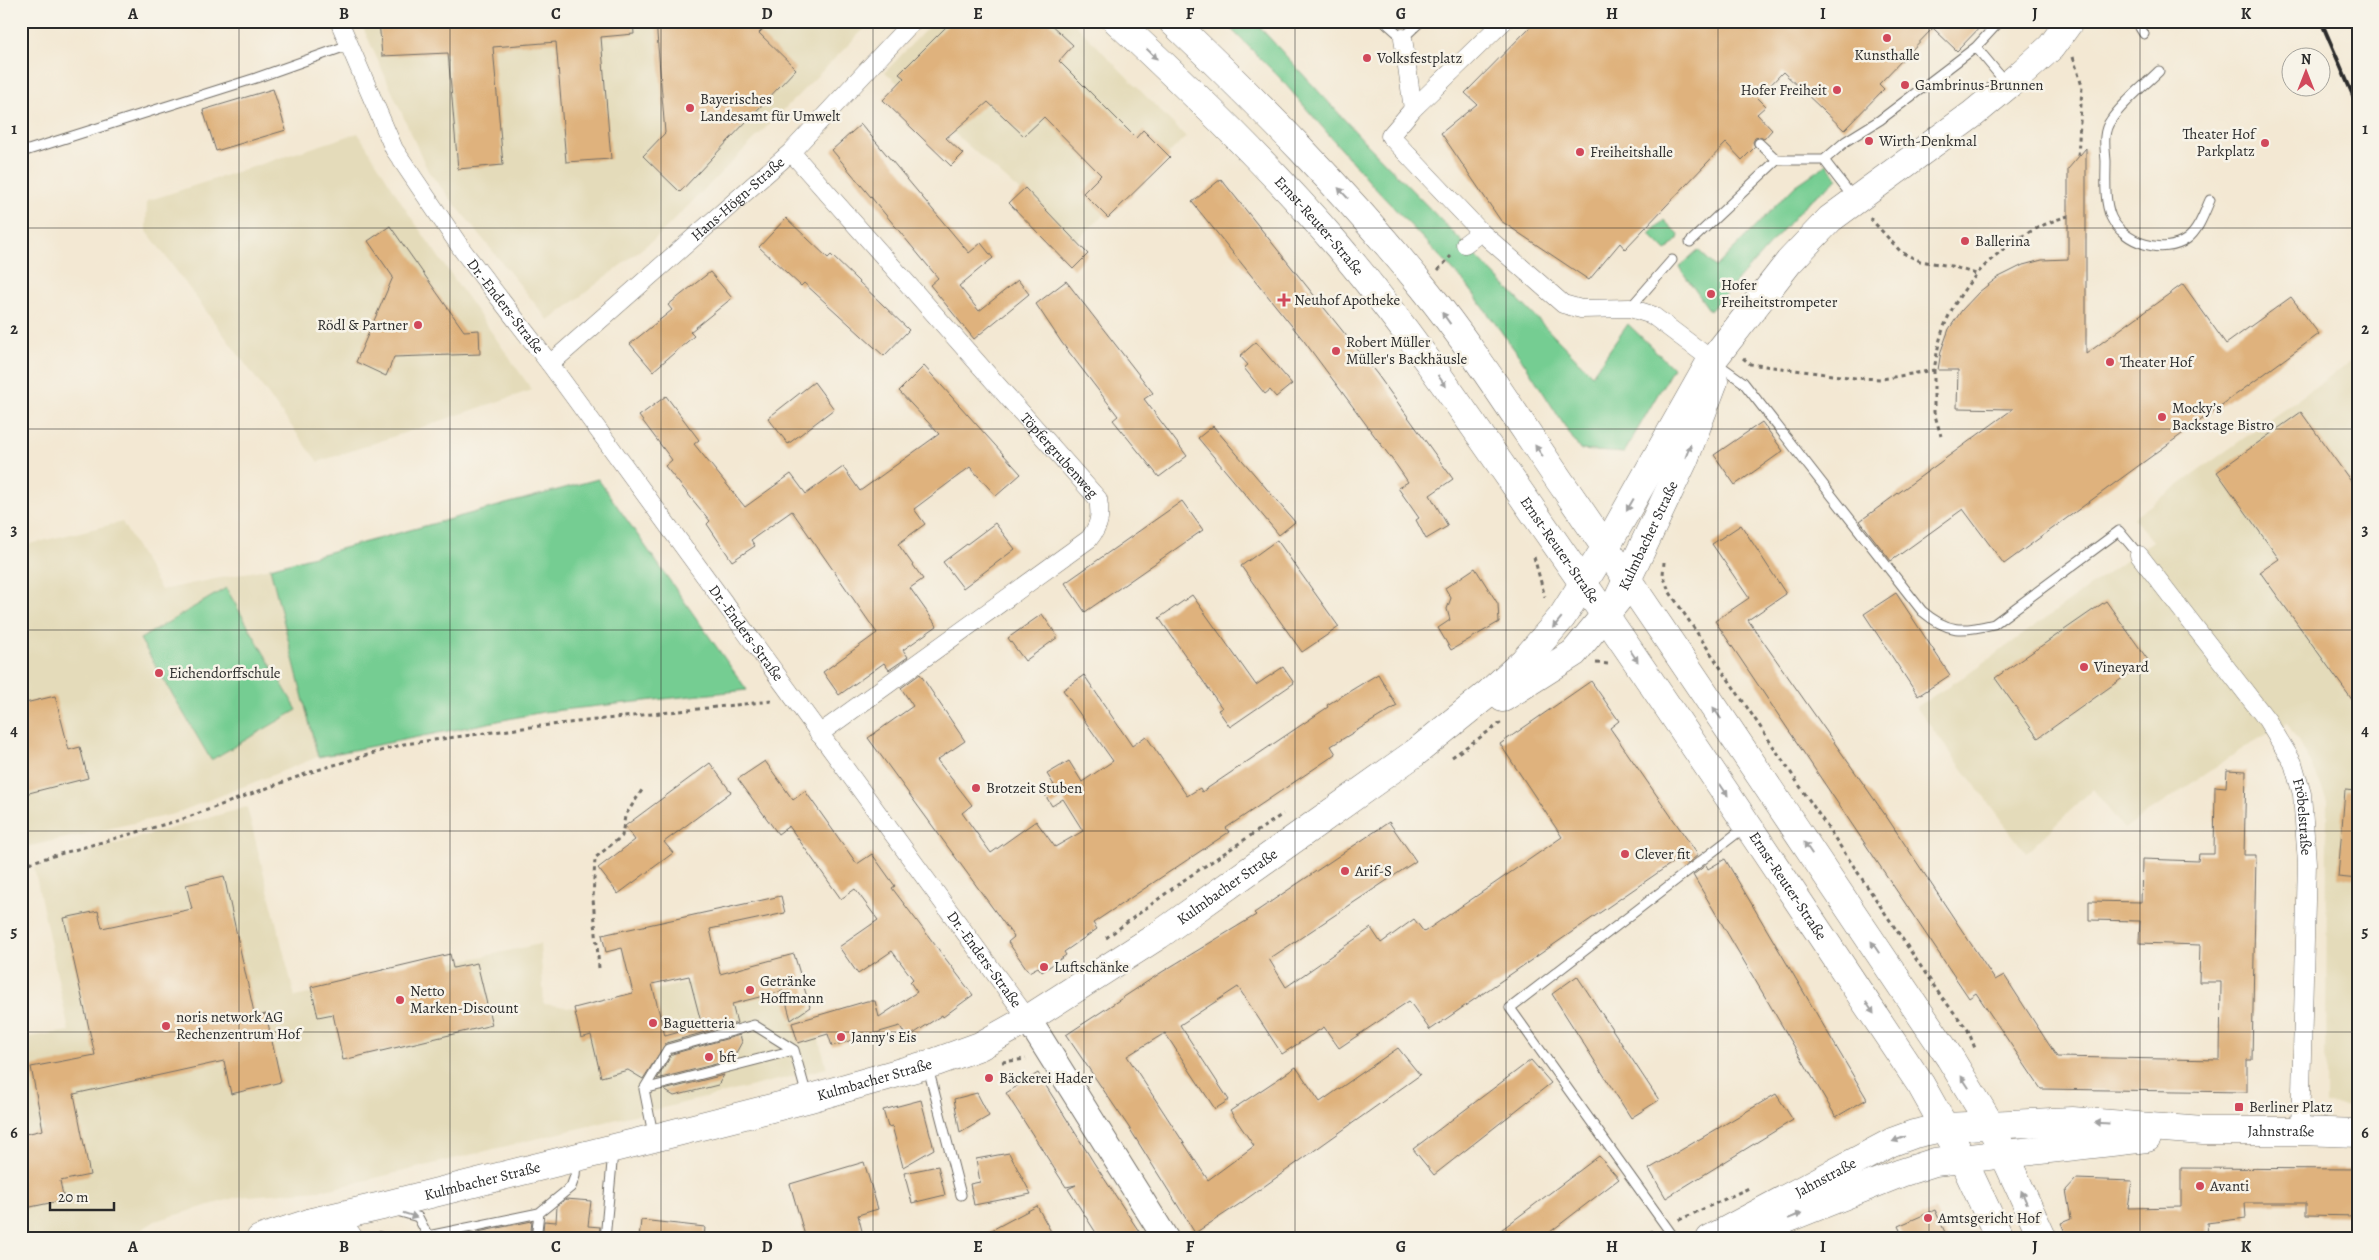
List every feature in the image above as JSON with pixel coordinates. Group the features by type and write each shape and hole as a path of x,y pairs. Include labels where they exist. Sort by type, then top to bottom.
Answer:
{"main road":[{"name":"Ernst-Reuter-Straße","path":"1117,21 1234,133 1288,188 1339,247 1444,383 1584,582 1748,825 1921,1085 1946,1127"},
{"path":"1172,21 1269,114 1347,198 1425,289 1606,547 1950,1058 1990,1124 2006,1155 2043,1239"},
{"name":"Kulmbacher Straße","path":"260,1239 312,1222 380,1216 576,1158 807,1099 927,1065 980,1046 1028,1019 1159,934 1415,753 1574,653 1606,615 1628,580 1684,460 1728,359 1743,319 1810,238 1830,219 1973,114 2051,47 2070,21"},
{"name":"Kulmbacher Straße","path":"1415,753 1490,692 1524,661 1562,617 1606,547 1695,386 1728,359"},
{"name":"Dr.-Enders-Straße","path":"1028,1019 1166,1239"},
{"name":"Jahnstraße","path":"1990,1124 2072,1121 2203,1131 2358,1133"},
{"path":"1990,1124 1946,1127 2000,1239"},
{"name":"Jahnstraße","path":"1710,1239 1898,1139 1946,1127"},
{"name":"Jahnstraße","path":"2006,1155 2203,1131"},
{"path":"1962,1158 2006,1155"},
{"name":"Jahnstraße","path":"1733,1239 1914,1168 1962,1158"},
{"path":"312,1222 333,1224 345,1232 349,1239"}],"street":[{"name":"Dr.-Enders-Straße","path":"338,21 394,149 463,251 550,364 792,699 1028,1019"},
{"name":"Hans-Högn-Straße","path":"550,364 791,152 913,21"},
{"path":"1504,21 1413,109 1390,136 1480,232 1563,304 1581,309 1630,308 1652,315 1728,359"},
{"path":"1403,38 1413,109"},
{"name":"Töpfergrubenweg","path":"791,152 1098,499 1101,514 1098,527 1089,538 819,734"},
{"path":"1465,244 1480,232"},
{"name":"Fröbelstraße","path":"2139,555 2267,720 2293,763 2298,779 2304,814 2307,862 2300,1131"}],"lane":[{"path":"1384,21 1403,38 1421,21"},
{"path":"1690,242 1776,160 1824,160 1846,141 1880,120 1976,47 2000,21"},
{"path":"2136,21 2144,34"},
{"path":"22,152 256,78 349,45"},
{"path":"1976,47 2008,85"},
{"path":"2159,70 2110,120 2105,133 2107,205 2112,220 2133,240 2154,247 2170,246 2187,239 2199,225 2210,200"},
{"path":"1759,143 1776,160"},
{"path":"1824,160 1855,201"},
{"path":"1630,308 1672,260"},
{"path":"1728,359 1742,382 1922,611 1937,623 1960,629 1974,629 1994,624 2119,531 2139,555"},
{"path":"1675,1239 1667,1225 1510,1008 1748,825"},
{"path":"654,1138 644,1089 668,1049 754,1025 794,1050 807,1099"},
{"path":"644,1089 794,1050"},
{"path":"927,1065 961,1195"},
{"path":"606,1239 613,1148"},
{"path":"380,1216 418,1217 428,1237 539,1212 571,1186 575,1176 576,1158"},
{"path":"536,1239 539,1212"}],"path":[{"path":"2078,158 2082,86"},
{"path":"1855,201 1888,240 1901,252 1920,260 1951,266 1976,274"},
{"path":"1941,436 1934,412 1934,370 1946,322 1958,299 1976,274 1999,253 2030,232 2068,216"},
{"path":"1728,359 1855,378 1882,379 1934,370"},
{"path":"1728,359 1742,382"},
{"path":"1532,554 1546,602"},
{"path":"1664,560 1663,575 1669,591 1940,995 1968,1030 1979,1057"},
{"path":"1591,663 1617,666"},
{"path":"21,865 180,820 311,772 404,744 531,727 792,699"},
{"path":"1449,759 1506,720"},
{"path":"599,968 594,899 595,858 622,836 624,816 644,787"},
{"path":"1098,944 1184,880 1289,810"},
{"path":"998,1062 1024,1060 1046,1048"},
{"path":"1635,1239 1754,1186"},
{"path":"380,1216 380,1234 388,1239"}],"shaded area":[{"path":"360,21 872,21 657,237 549,321 428,171"},
{"path":"934,21 1072,21 1186,137 1076,241 885,72"},
{"path":"358,133 410,216 532,390 318,462 146,230 147,201"},
{"path":"2358,356 2358,1107 2326,1105 2327,801 2312,764 2287,723 2248,745 2124,829 2093,789 2026,853 1916,707 1968,674 2153,541 2133,518"},
{"name":"Eichendorffschule","path":"122,522 161,590 270,568 318,757 174,814 21,848 21,546"},
{"path":"247,807 295,997 540,944 544,1004 574,1008 691,982 794,954 827,1068 330,1189 237,1197 155,1221 128,1239 21,1239 21,1038 69,1031 34,867"}],"green space":[{"path":"1223,21 1254,21 1365,142 1592,375 1628,324 1673,368 1624,453 1580,450 1525,364 1467,285 1374,187 1280,78"},
{"path":"1827,164 1838,179 1806,204 1710,311 1679,267 1698,250 1716,267 1795,186"},
{"path":"1664,220 1679,235 1678,239 1666,251 1649,234"},
{"path":"598,479 747,690 543,712 318,757 270,568"},
{"path":"226,588 297,710 211,760 140,639"}],"building":[{"path":"379,21 633,21 634,34 601,37 611,159 566,162 556,42 493,47 503,165 458,169 448,53 382,56"},
{"path":"656,21 771,21 759,33 796,69 680,192 643,156 665,133"},
{"path":"952,21 1047,21 1073,45 1059,61 1136,138 1143,130 1170,157 1108,218 1083,193 1101,175 1044,117 1024,136 988,102 946,138 963,154 951,166 883,100 904,78 899,74"},
{"name":"Freiheitshalle","path":"1536,21 1986,21 1957,51 1933,28 1879,84 1884,89 1844,130 1783,72 1758,98 1766,106 1757,114 1772,130 1764,139 1760,137 1755,138 1753,142 1755,147 1742,160 1726,143 1625,249 1620,243 1589,280 1501,221 1441,133 1477,104 1465,93"},
{"path":"273,89 286,130 216,151 203,110"},
{"path":"861,124 969,253 981,243 993,258 959,286 979,311 1018,280 1029,294 974,339 930,285 938,278 832,150"},
{"name":"Theater Hof","path":"2086,148 2086,354 2183,284 2226,344 2291,297 2319,334 2004,564 1963,509 1891,561 1860,521 2013,409 1957,408 1958,370 1938,370 1941,351 1949,329 1962,310 1979,292 1997,278 2023,265 2042,260 2068,259 2068,169"},
{"path":"1221,179 1377,374 1453,479 1430,495 1448,526 1426,539 1416,520 1419,518 1398,488 1408,482 1397,466 1304,341 1192,202"},
{"path":"1025,188 1088,254 1073,269 1009,203"},
{"path":"786,218 828,258 831,255 909,330 884,356 804,283 801,286 759,247"},
{"path":"390,226 464,331 479,330 480,354 394,357 386,376 356,362 393,277 368,241"},
{"path":"710,272 732,298 690,332 694,336 653,371 630,344 672,310 668,305"},
{"path":"1066,281 1153,393 1144,399 1187,456 1159,477 1113,420 1118,416 1062,343 1036,304"},
{"path":"1256,342 1292,384 1276,397 1270,390 1265,394 1244,368 1248,365 1240,356"},
{"path":"924,366 1021,474 996,496 970,467 914,509 925,524 898,544 923,579 910,588 937,626 903,650 908,657 889,670 884,663 839,695 823,672 877,633 792,511 751,540 755,546 732,561 707,524 710,521 665,466 672,460 639,416 666,396 699,440 694,444 745,507 791,474 806,494 843,467 860,491 939,434 899,391"},
{"path":"814,382 834,409 788,444 768,418"},
{"path":"2301,412 2358,491 2358,708 2260,572 2279,559 2217,472"},
{"path":"1762,422 1783,451 1735,485 1714,455"},
{"path":"1213,426 1295,522 1279,535 1198,438"},
{"path":"1182,501 1203,530 1085,612 1065,583"},
{"path":"995,523 1015,549 963,588 943,562"},
{"path":"1741,525 1786,594 1748,620 1886,816 1995,980 2004,975 2057,1057 2220,1060 2221,982 2199,982 2200,945 2139,943 2140,921 2089,920 2089,901 2141,902 2142,859 2198,861 2199,854 2214,854 2215,786 2226,787 2227,770 2246,771 2244,855 2256,855 2252,1060 2247,1060 2247,1092 2041,1089 1976,993 1969,998 1715,621 1749,598 1712,544"},
{"path":"1277,540 1339,627 1302,652 1241,566"},
{"path":"1475,568 1498,604 1499,622 1451,650 1438,628 1450,620 1447,609 1451,598 1445,588"},
{"path":"1896,593 1950,675 1918,696 1864,614"},
{"path":"1192,595 1256,685 1283,667 1294,683 1230,727 1218,710 1222,708 1159,618"},
{"path":"2106,601 2148,660 2038,738 1995,678"},
{"path":"1042,614 1058,637 1025,661 1008,638"},
{"path":"920,674 965,741 937,760 972,805 962,813 991,853 1036,821 1055,847 1083,831 1063,799 1052,806 1043,792 1054,785 1047,774 1069,761 1082,782 1113,761 1063,690 1084,675 1132,746 1146,736 1187,796 1200,788 1202,792 1328,707 1327,705 1378,674 1397,706 1331,746 1336,754 1226,828 1229,832 1093,923 1097,929 1064,952 1066,955 1042,972 1038,967 1029,972 1008,942 1014,937 868,738 913,706 901,688"},
{"path":"1591,681 1619,721 1610,728 1698,855 1687,864 1682,856 1430,1030 1409,1001 1339,1048 1324,1027 1282,1054 1238,987 1180,1025 1229,1100 1215,1109 1165,1033 1127,1056 1208,1180 1254,1146 1230,1111 1296,1067 1320,1102 1398,1048 1420,1075 1238,1205 1195,1233 1128,1126 1066,1035 1162,972 1256,915 1254,913 1389,822 1416,861 1269,959 1286,987 1371,928 1381,943 1414,919 1424,932 1562,837 1500,744"},
{"path":"55,696 69,750 80,747 88,778 21,795 21,704"},
{"path":"765,761 793,800 805,791 857,864 872,854 895,886 892,888 973,995 943,1017 942,1015 907,1038 900,1026 832,1046 828,1034 798,1043 792,1023 867,1001 875,1001 879,1017 917,992 910,982 913,979 892,951 858,974 839,947 878,920 855,889 841,899 789,826 778,834 738,779"},
{"path":"710,763 731,792 664,842 673,853 618,894 598,868 635,840 625,826"},
{"path":"2345,790 2358,791 2358,879 2338,877"},
{"path":"1725,859 1867,1099 1836,1117 1693,875 1706,865 1708,869"},
{"path":"224,876 255,1017 266,1014 281,1082 231,1094 224,1061 74,1094 90,1175 60,1181 64,1200 21,1209 21,1135 43,1130 31,1067 95,1055 64,918 98,911 102,928 192,909 186,885"},
{"path":"781,896 785,913 710,929 720,974 794,954 810,1007 791,1020 783,991 732,1004 737,1023 666,1043 643,1079 628,1070 601,1077 591,1035 581,1038 574,1008 633,993 622,948 606,952 602,935","holes":["689,976 702,1026 665,1036 652,984"]},
{"name":"Netto Marken-Discount","path":"450,954 453,968 477,963 492,1025 343,1060 333,1014 318,1017 311,987"},
{"path":"1577,976 1659,1100 1631,1118 1552,994"},
{"path":"740,1035 742,1042 732,1060 657,1079 672,1054"},
{"path":"1531,1060 1551,1083 1434,1175 1413,1149"},
{"path":"1038,1073 1144,1239 1100,1239 1068,1189 1076,1185 1066,1187 1006,1093"},
{"path":"724,1075 718,1085 674,1096 664,1090"},
{"path":"977,1093 989,1116 960,1133 954,1099"},
{"path":"1776,1094 1793,1120 1666,1198 1649,1169"},
{"path":"921,1100 934,1149 903,1167 892,1126 888,1127 883,1110"},
{"path":"1009,1153 1031,1194 974,1205 970,1184 980,1182 976,1159"},
{"path":"1599,1156 1619,1179 1541,1239 1489,1239"},
{"path":"864,1162 878,1209 858,1215 864,1239 806,1239 790,1184"},
{"path":"938,1166 945,1195 912,1203 904,1173"},
{"path":"2181,1168 2358,1169 2358,1216 2306,1215 2306,1203 2245,1203 2246,1218 2207,1223 2208,1239 2068,1239 2061,1223 2071,1219 2066,1190 2076,1179 2132,1181 2128,1208 2181,1207"},
{"path":"566,1199 591,1201 588,1226 600,1227 599,1239 542,1239 544,1221 556,1222 557,1206"},
{"path":"1037,1206 1055,1239 975,1239"},
{"name":"Amtsgericht Hof","path":"1935,1210 1948,1239 1904,1239 1898,1226"},
{"path":"641,1220 705,1227 704,1239 639,1239"},
{"path":"532,1221 530,1239 477,1239 478,1232"}],"railway":[{"path":"2321,21 2358,107"}],"place":[{"name":"Kunsthalle","path":"1887,38"},
{"name":"Volksfestplatz","path":"1367,58"},
{"name":"Gambrinus-Brunnen","path":"1905,85"},
{"name":"Hofer Freiheit","path":"1837,90"},
{"name":"Bayerisches Landesamt für Umwelt","path":"690,108"},
{"name":"Wirth-Denkmal","path":"1869,141"},
{"name":"Theater Hof Parkplatz","path":"2265,143"},
{"name":"Freiheitshalle","path":"1580,152"},
{"name":"Ballerina","path":"1965,241"},
{"name":"Hofer Freiheitstrompeter","path":"1711,294"},
{"name":"Neuhof Apotheke","path":"1284,300"},
{"name":"Rödl & Partner","path":"418,325"},
{"name":"Robert Müller Müller's Backhäusle","path":"1336,351"},
{"name":"Theater Hof","path":"2110,362"},
{"name":"Mocky’s Backstage Bistro","path":"2162,417"},
{"name":"Vineyard","path":"2084,667"},
{"name":"Eichendorffschule","path":"159,673"},
{"name":"Brotzeit Stuben","path":"976,788"},
{"name":"Clever fit","path":"1625,854"},
{"name":"Arif-S","path":"1345,871"},
{"name":"Luftschänke","path":"1044,967"},
{"name":"Getränke Hoffmann","path":"750,990"},
{"name":"Netto Marken-Discount","path":"400,1000"},
{"name":"Baguetteria","path":"653,1023"},
{"name":"noris network AG Rechenzentrum Hof","path":"166,1026"},
{"name":"Janny's Eis","path":"841,1037"},
{"name":"bft","path":"709,1057"},
{"name":"Bäckerei Hader","path":"989,1078"},
{"name":"Berliner Platz","path":"2239,1107"},
{"name":"Avanti","path":"2200,1186"},
{"name":"Amtsgericht Hof","path":"1928,1218"}]}
